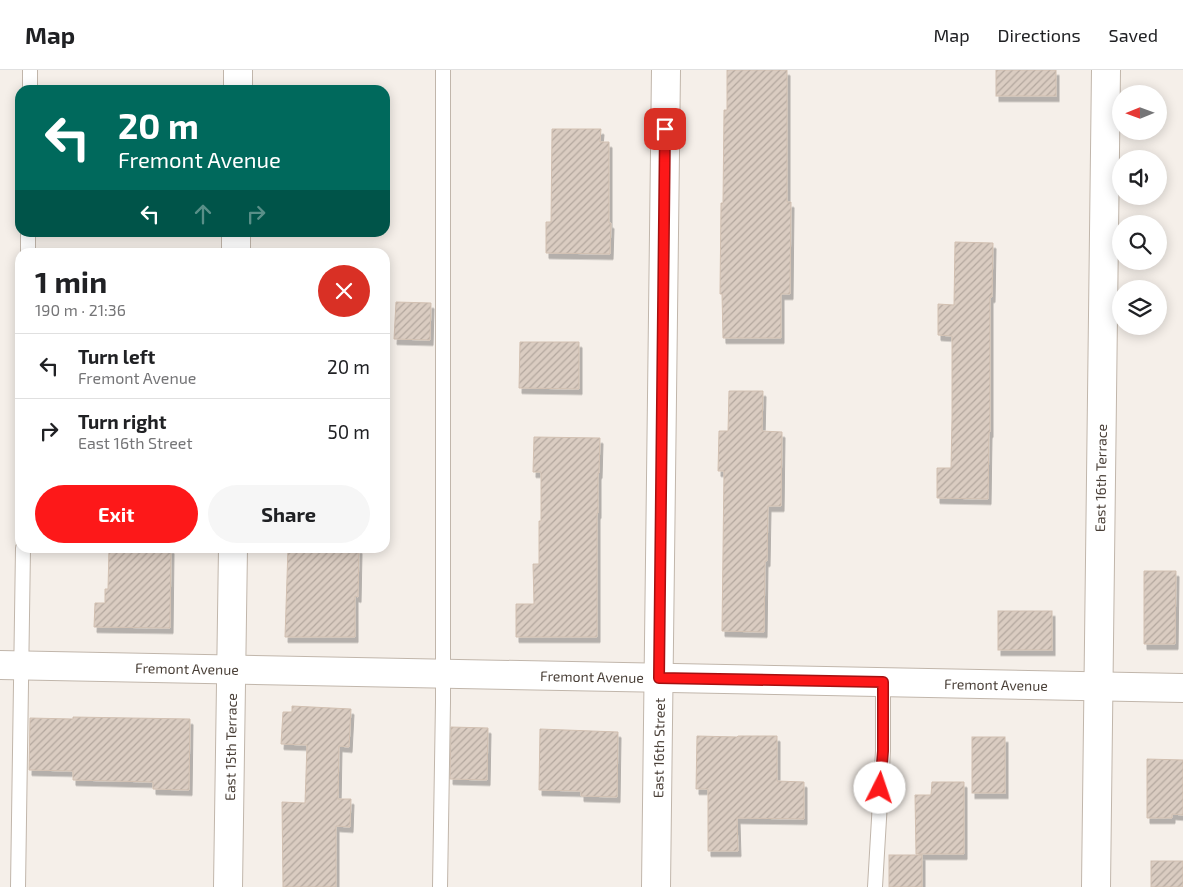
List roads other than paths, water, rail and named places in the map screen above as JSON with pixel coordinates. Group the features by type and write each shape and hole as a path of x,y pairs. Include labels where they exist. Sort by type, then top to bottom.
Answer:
{"street":[{"path":"238,70 238,85"},
{"name":"East 16th Street","path":"656,887 666,70"},
{"name":"East 16th Terrace","path":"1096,887 1106,70"},
{"name":"East 15th Terrace","path":"228,887 233,553"},
{"name":"Fremont Avenue","path":"11,665 1183,688"}],"lane":[{"path":"30,70 30,85"},
{"path":"440,887 443,674 443,70"},
{"path":"18,887 11,665 22,553"},
{"path":"874,887 883,751 883,682"}]}
